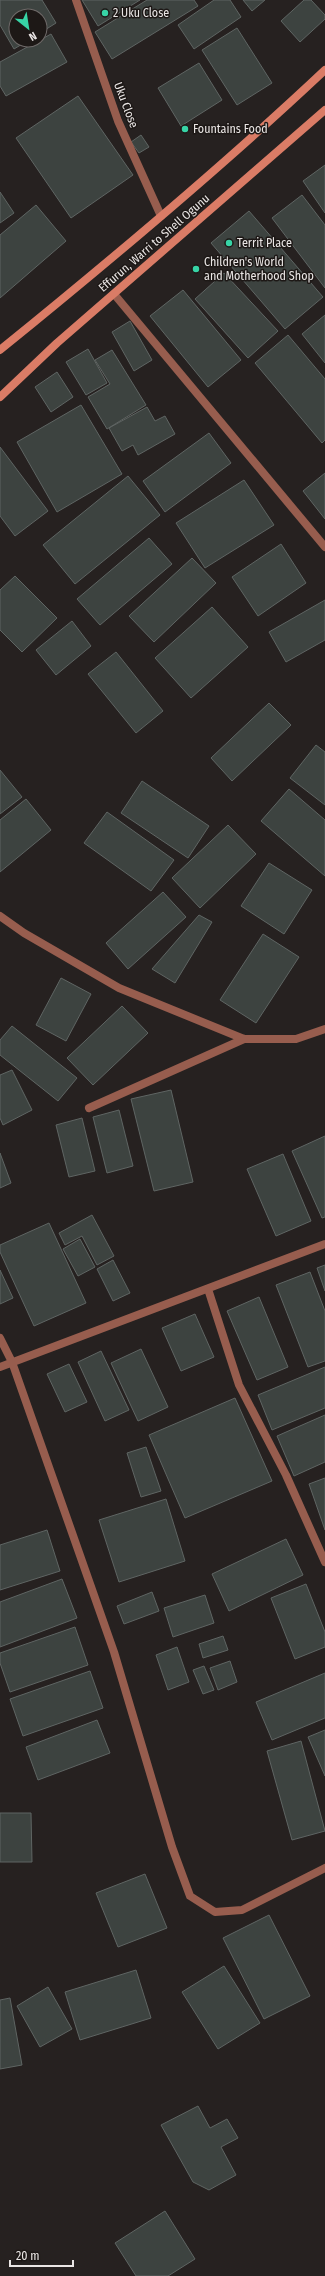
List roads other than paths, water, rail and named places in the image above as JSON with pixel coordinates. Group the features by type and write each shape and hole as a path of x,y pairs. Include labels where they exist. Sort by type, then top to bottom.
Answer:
{"main road":[{"name":"Effurun, Warri to Shell Ogunu","path":"0,350 90,278 271,121 325,70"},
{"name":"Effurun, Warri to Shell Ogunu","path":"0,397 114,294 325,110"}],"street":[{"name":"Uku Close","path":"76,0 118,121 161,216"},
{"path":"114,294 325,547"},
{"path":"0,916 24,933 119,988 244,1039"},
{"path":"89,1108 244,1039 296,1038 325,1028"},
{"path":"0,1367 325,1244"},
{"path":"208,1289 239,1385 286,1475 325,1562"},
{"path":"0,1338 12,1362 114,1652 172,1847 190,1896 215,1912 242,1910 325,1868"}],"place":[{"name":"2 Uku Close","path":"105,13"},
{"name":"Fountains Food","path":"185,129"},
{"name":"Territ Place","path":"229,243"},
{"name":"Children's World and Motherhood Shop","path":"196,269"}]}
